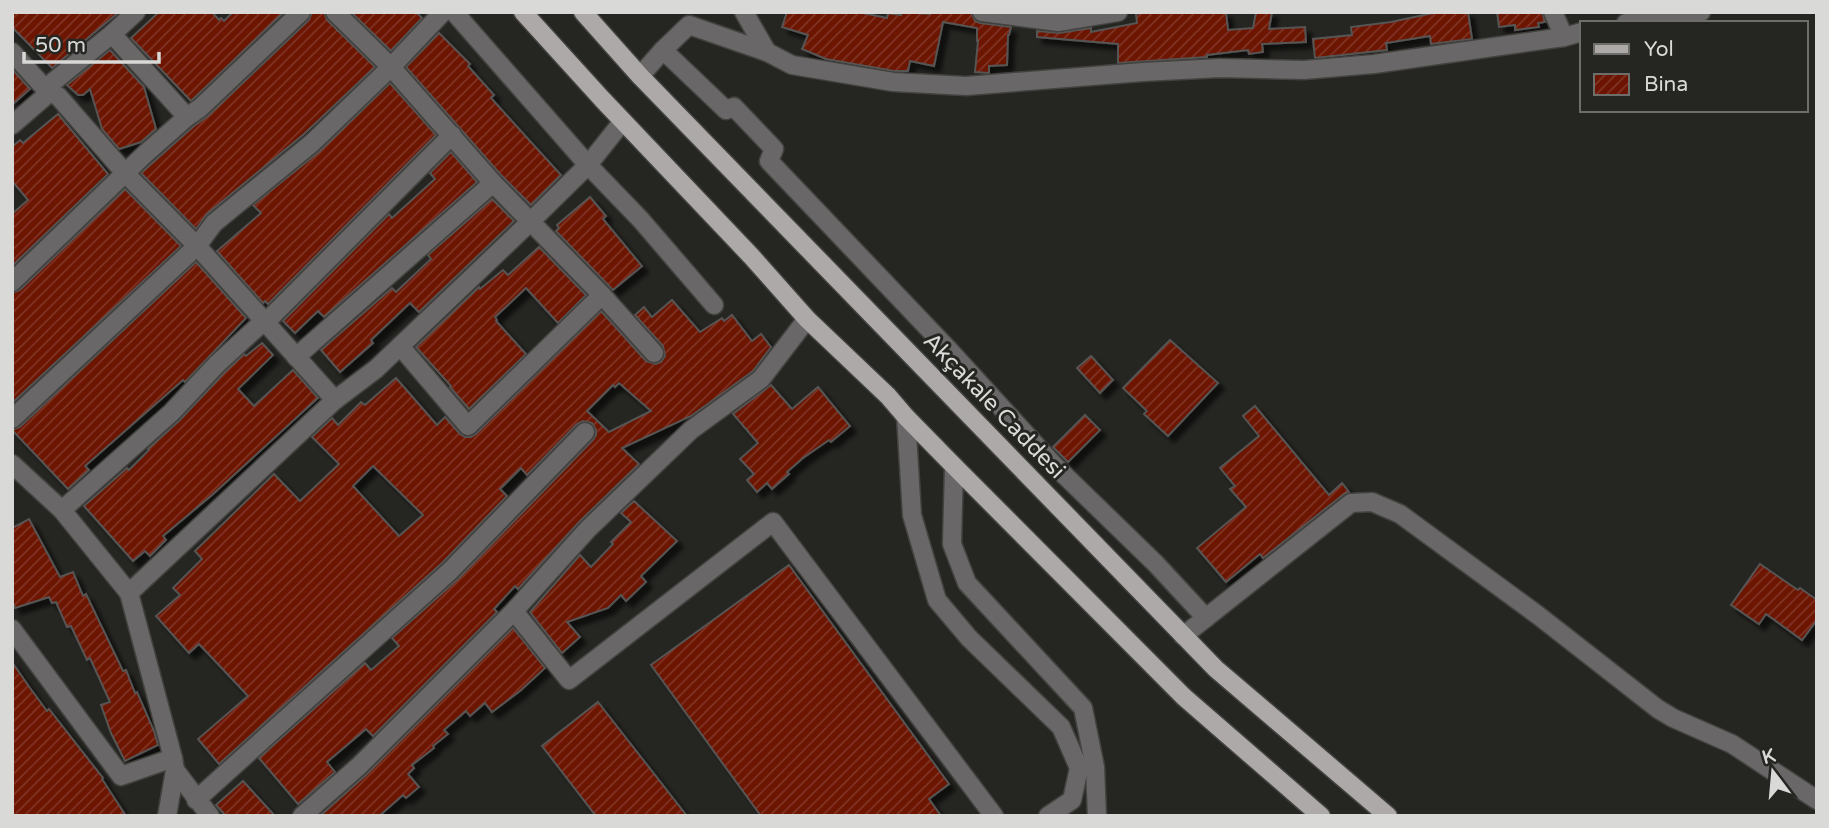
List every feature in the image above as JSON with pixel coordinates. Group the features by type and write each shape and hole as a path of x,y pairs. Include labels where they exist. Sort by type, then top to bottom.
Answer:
{"main road":[{"path":"523,12 807,319 888,396 1184,697 1321,816"},
{"name":"Akçakale Caddesi","path":"583,12 640,76 1216,669 1388,816"}],"street":[{"path":"12,125 49,93 53,82 136,12"},
{"path":"12,282 125,173 200,108 301,12"},
{"path":"335,12 391,68 493,183 653,353"},
{"path":"12,419 198,246 214,223 312,143 391,68 443,12"},
{"path":"454,12 714,305"},
{"path":"640,76 703,12"},
{"path":"744,12 767,52"},
{"path":"982,12 1058,22 1112,13"},
{"path":"1553,12 1564,37"},
{"path":"1640,21 1701,12"},
{"path":"689,25 767,52 792,65 893,82 966,86 1156,71 1220,68 1304,70 1363,65 1580,33"},
{"path":"113,34 187,117"},
{"path":"663,50 726,110 734,107 765,139 774,149 769,161 1054,465 1156,564 1206,618"},
{"path":"12,52 49,93 58,96 125,173 198,246 335,400"},
{"path":"129,593 335,400 376,369 530,222 588,165 623,121"},
{"path":"62,510 172,412 217,364 271,317 452,135"},
{"path":"296,356 493,183"},
{"path":"400,346 468,426 601,295"},
{"path":"302,816 359,766 514,611 588,528 691,430 761,379 807,319"},
{"path":"906,417 912,515 937,600 969,638 1061,727 1079,768 1072,800 1048,816"},
{"path":"196,800 450,571 585,432"},
{"path":"954,466 951,544 967,583 1083,708 1096,767 1097,816"},
{"path":"14,470 62,510 129,593 174,764 209,816"},
{"path":"1183,636 1350,503 1372,502 1400,514 1658,709 1732,744 1817,800"},
{"path":"514,611 569,680 773,522 993,816"},
{"path":"12,629 20,653 121,775 174,764"},
{"path":"167,816 174,764"}],"building":[{"path":"12,12 119,12 52,68 12,27"},
{"path":"159,12 212,12 219,20 221,18 224,21 233,12 284,12 191,101 131,38"},
{"path":"312,12 324,12 327,20 375,67 304,134 207,214 196,229 141,173 208,116 309,20"},
{"path":"351,12 416,12 422,18 391,51"},
{"path":"787,12 858,12 887,18 888,13 901,15 901,12 971,12 975,21 980,23 1011,27 1008,35 1007,65 989,66 989,73 975,72 977,28 943,22 934,66 910,61 908,71 894,71 826,59 802,49 808,35 782,27"},
{"path":"1226,12 1228,30 1253,28 1256,12 1272,12 1269,29 1305,27 1306,42 1262,44 1263,52 1249,54 1248,50 1207,57 1118,63 1118,44 1037,37 1037,31 1059,33 1091,28 1091,32 1137,23 1136,14"},
{"path":"1438,12 1468,12 1472,39 1431,44 1430,36 1386,43 1387,50 1315,58 1313,39 1352,35 1351,27"},
{"path":"1497,12 1542,12 1545,22 1538,23 1539,27 1515,30 1515,25 1499,27"},
{"path":"439,33 470,64 468,66 494,95 491,98 561,175 531,205 406,67"},
{"path":"110,50 144,87 156,129 141,142 119,149 102,129 90,89 83,95 78,95 67,85"},
{"path":"12,69 30,89 12,105"},
{"path":"390,83 436,135 268,304 265,301 263,303 217,251 261,213 253,205 320,151"},
{"path":"58,114 108,174 12,266 12,214 28,200 12,181 12,147 20,140 23,143"},
{"path":"451,152 477,182 324,317 318,311 295,333 283,321 389,214 392,218 435,179 430,173"},
{"path":"125,189 181,246 12,403 12,293 20,290"},
{"path":"590,197 606,216 603,219 642,266 613,290 556,231 559,228 557,225"},
{"path":"492,199 514,221 419,312 410,303 371,340 373,343 340,372 321,350 392,288 396,292 431,259 428,255"},
{"path":"539,247 586,295 558,323 526,288 495,317 526,354 469,409 416,347 479,287 480,289 503,270 508,275"},
{"path":"196,262 246,318 185,382 183,380 85,466 89,470 68,489 12,430 20,427"},
{"path":"672,300 700,332 732,315 752,341 761,334 771,347 753,371 691,416 622,448 639,464 580,521 518,589 515,586 494,609 497,612 373,736 366,729 327,762 335,772 298,804 259,758 365,663 371,670 399,646 392,638 458,579 593,440 596,430 592,423 583,421 577,424 527,475 521,468 500,489 507,496 442,563 219,764 198,739 248,696 199,644 189,653 156,616 180,595 173,588 202,559 195,551 274,474 300,501 339,464 312,437 332,418 338,425 361,402 365,405 396,378 437,425 445,417 460,434 471,437 601,311 646,361 656,364 661,362 665,356 663,346 635,315 644,307 652,317","holes":["619,383 651,411 609,432 587,411 613,385 615,387","373,466 423,515 399,536 353,486"]},
{"path":"1170,340 1218,383 1168,436 1144,414 1147,411 1123,388"},
{"path":"262,343 273,355 238,389 254,406 293,370 318,398 163,536 166,540 150,556 145,551 133,561 84,506 127,468 129,470 244,354 246,356"},
{"path":"1091,356 1113,380 1100,393 1077,368"},
{"path":"771,385 792,409 818,387 850,426 831,442 829,440 803,458 772,489 767,483 757,492 747,480 754,474 740,459 758,443 733,414"},
{"path":"1255,406 1329,495 1342,483 1349,492 1263,558 1260,554 1226,582 1197,548 1246,507 1230,489 1235,486 1220,468 1259,436 1243,416"},
{"path":"1085,415 1100,430 1068,462 1053,447"},
{"path":"634,501 677,541 641,576 646,582 626,601 621,595 608,608 567,622 580,637 562,653 530,612 580,555 591,567 613,544 611,542 631,522 621,513"},
{"path":"29,519 60,577 73,572 83,596 86,594 123,671 126,670 135,693 137,692 154,731 158,745 125,761 101,705 110,702 90,658 87,660 56,602 52,603 49,597 15,608 12,601 12,528"},
{"path":"1760,564 1817,600 1817,620 1802,640 1766,614 1759,624 1731,605"},
{"path":"789,565 949,784 929,799 941,816 761,816 651,665"},
{"path":"513,628 545,668 492,712 485,703 470,716 466,711 444,730 448,734 412,765 414,768 408,774 419,787 406,798 403,795 379,816 320,816 367,774"},
{"path":"12,662 47,711 49,709 103,778 126,816 12,816"},
{"path":"598,702 687,816 596,816 542,746"},
{"path":"243,781 275,816 226,816 216,805"}]}
